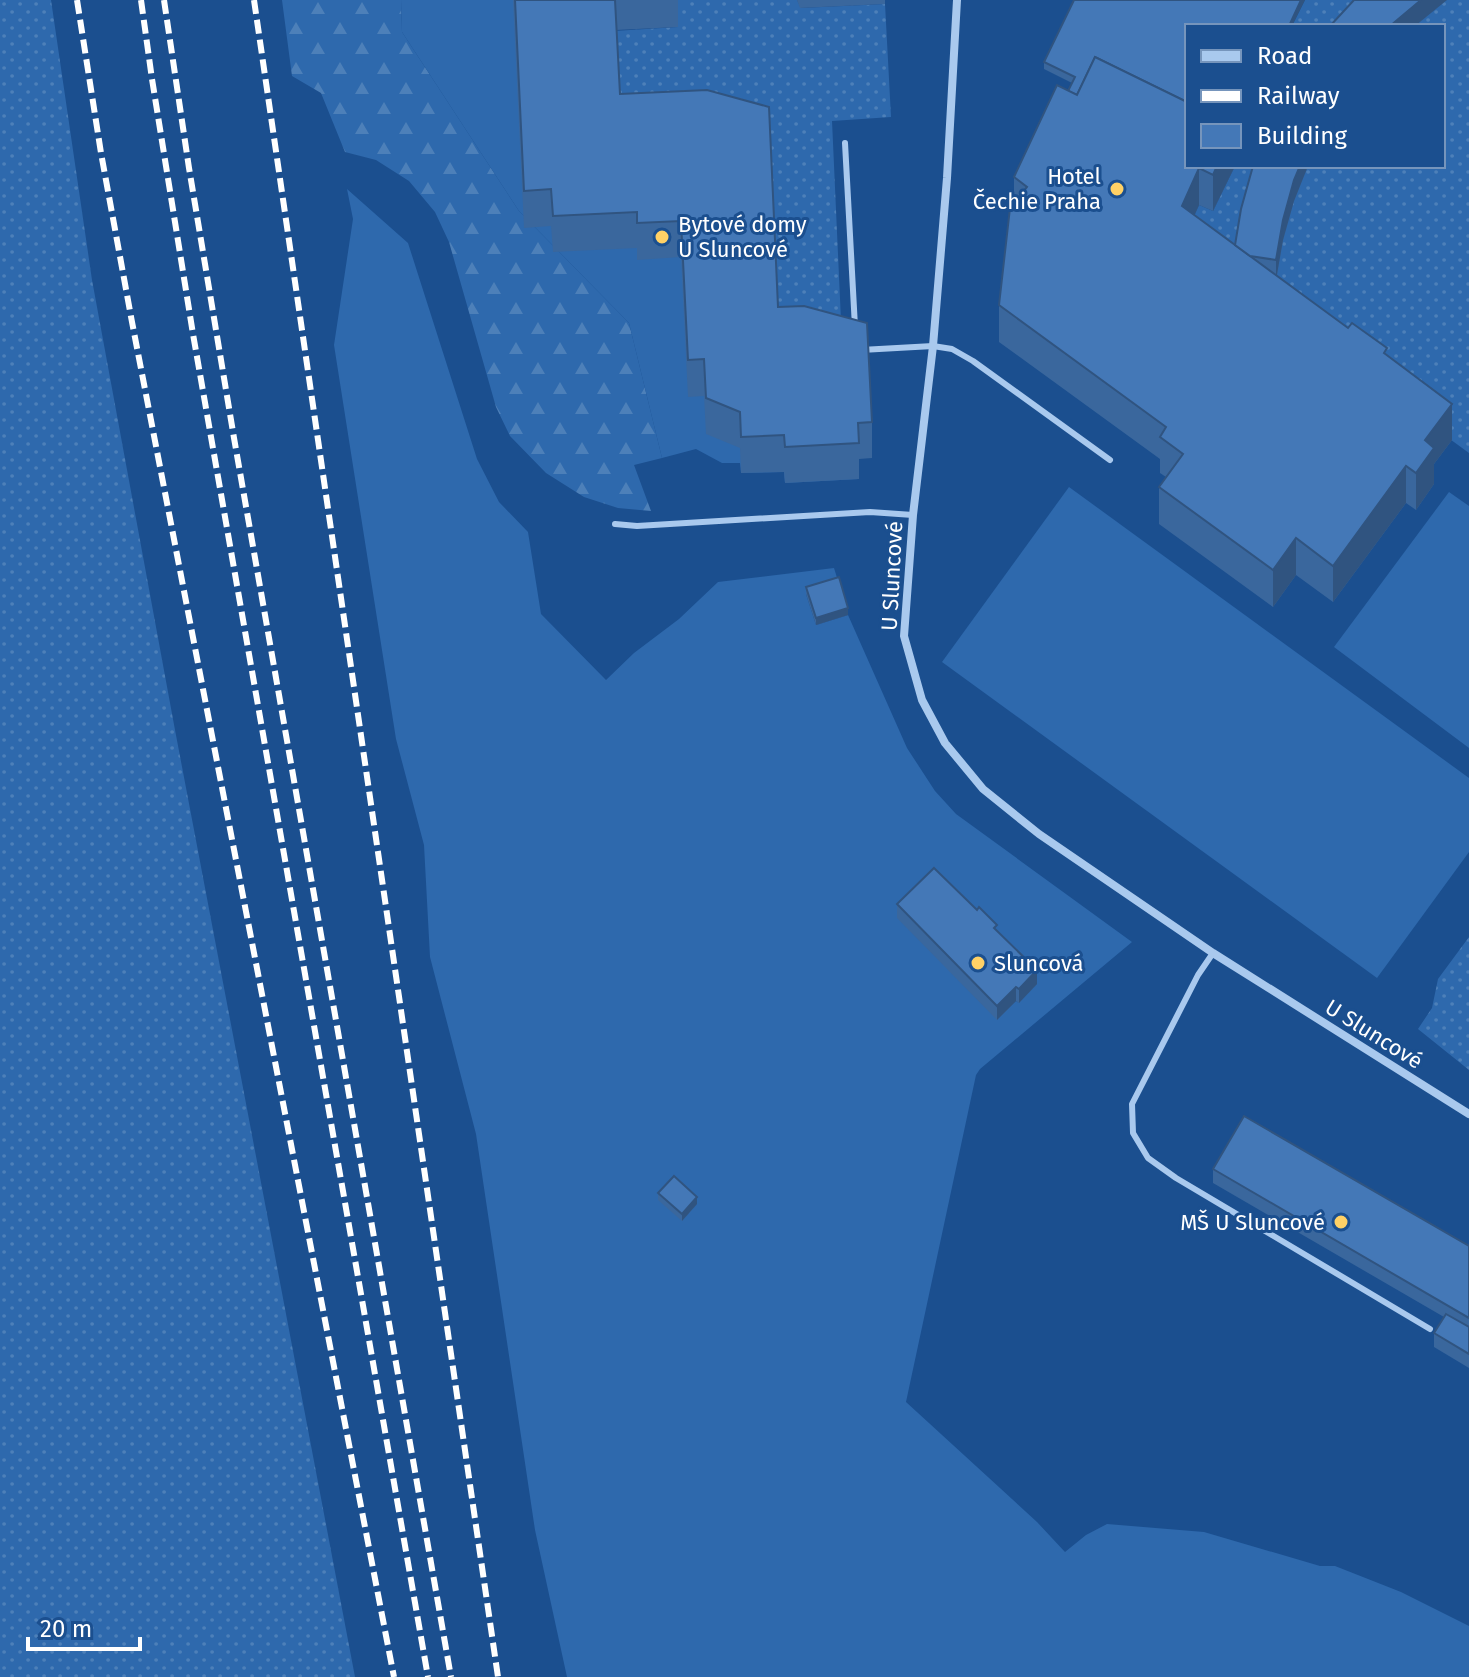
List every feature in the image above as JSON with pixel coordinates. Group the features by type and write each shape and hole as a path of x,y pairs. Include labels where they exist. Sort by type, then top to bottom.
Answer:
{"street":[{"name":"U Sluncové","path":"957,0 947,178 904,636 922,700 945,743 983,789 1039,834 1213,953 1469,1114"}],"lane":[{"path":"845,143 856,350 933,346 952,349 1110,460"},
{"path":"615,524 637,526 870,512 913,515"},
{"path":"1213,953 1198,975 1132,1104 1133,1133 1148,1158 1176,1178 1430,1329"}],"green space":[{"path":"0,0 51,0 92,280 355,1677 0,1677"},
{"path":"282,0 401,0 402,32 519,211 629,323 662,458 634,465 651,511 618,508 584,497 546,473 510,436 496,407 449,242 435,212 409,181 376,160 345,152 321,93 292,76"},
{"path":"401,0 527,0 620,130 682,243 778,344 858,463 859,479 785,483 784,472 741,473 740,463 722,463 696,449 662,458 629,323 519,211 402,32"},
{"path":"677,0 797,0 801,8 885,4 891,117 832,121 841,321 804,343 620,130 614,31 678,27"},
{"path":"1305,0 1469,0 1469,453 1182,243 1199,205 1213,211 1234,168 1445,168 1445,24 1293,24"},
{"path":"347,189 408,243 477,459 499,502 528,532 541,614 606,680 718,582 834,568 839,584 806,594 816,625 848,615 907,748 935,791 956,814 1132,942 976,1075 906,1402 1037,1522 1065,1552 1086,1535 1107,1524 1204,1532 1320,1566 1335,1566 1401,1592 1469,1626 1469,1677 567,1677 535,1530 476,1134 430,957 424,845 396,739 334,345 353,219","holes":["934,882 1019,1003 1016,1001 997,1019"]},
{"path":"1069,487 1469,778 1469,852 1377,978 942,662"},
{"path":"1449,492 1469,506 1469,748 1334,647"},
{"path":"1469,937 1469,1070 1418,1029 1432,1008 1438,979"}],"building":[{"name":"Bytové domy U Sluncové","path":"515,0 615,0 620,94 707,90 769,107 778,307 804,306 867,323 872,422 858,423 859,443 785,447 784,435 741,437 740,412 706,398 704,359 688,360 681,221 637,223 637,212 553,216 551,189 524,191"},
{"path":"1074,0 1301,0 1290,24 1185,24 1185,101 1095,57 1077,95 1068,91 1075,77 1044,62"},
{"path":"1354,0 1421,0 1392,24 1332,24"},
{"path":"1095,57 1185,101 1185,168 1199,168 1182,206 1348,328 1352,323 1387,348 1384,353 1452,404 1425,440 1434,448 1416,473 1406,466 1333,566 1296,538 1273,570 1159,487 1183,454 1160,437 1166,427 999,305 1010,208 1027,187 1014,177 1057,85 1077,95"},
{"path":"1199,168 1216,168 1213,175"},
{"path":"1252,168 1299,168 1283,220 1276,260 1250,256 1235,245"},
{"path":"839,577 848,608 816,618 806,587"},
{"name":"Sluncová","path":"934,868 977,910 979,907 997,925 994,928 1037,970 997,1006 897,904"},
{"name":"MŠ U Sluncové","path":"1244,1116 1469,1246 1469,1318 1213,1169"},
{"path":"674,1176 697,1197 682,1214 658,1193"},
{"path":"1446,1314 1469,1327 1469,1354 1434,1333"}],"railway":[{"path":"77,0 132,322 394,1677"},
{"path":"141,0 193,334 428,1677"},
{"path":"164,0 234,438 451,1677"},
{"path":"254,0 498,1677"}],"place":[{"name":"Hotel Čechie Praha","path":"1117,189"},
{"name":"Bytové domy U Sluncové","path":"662,237"},
{"name":"Sluncová","path":"978,963"},
{"name":"MŠ U Sluncové","path":"1341,1222"}]}
